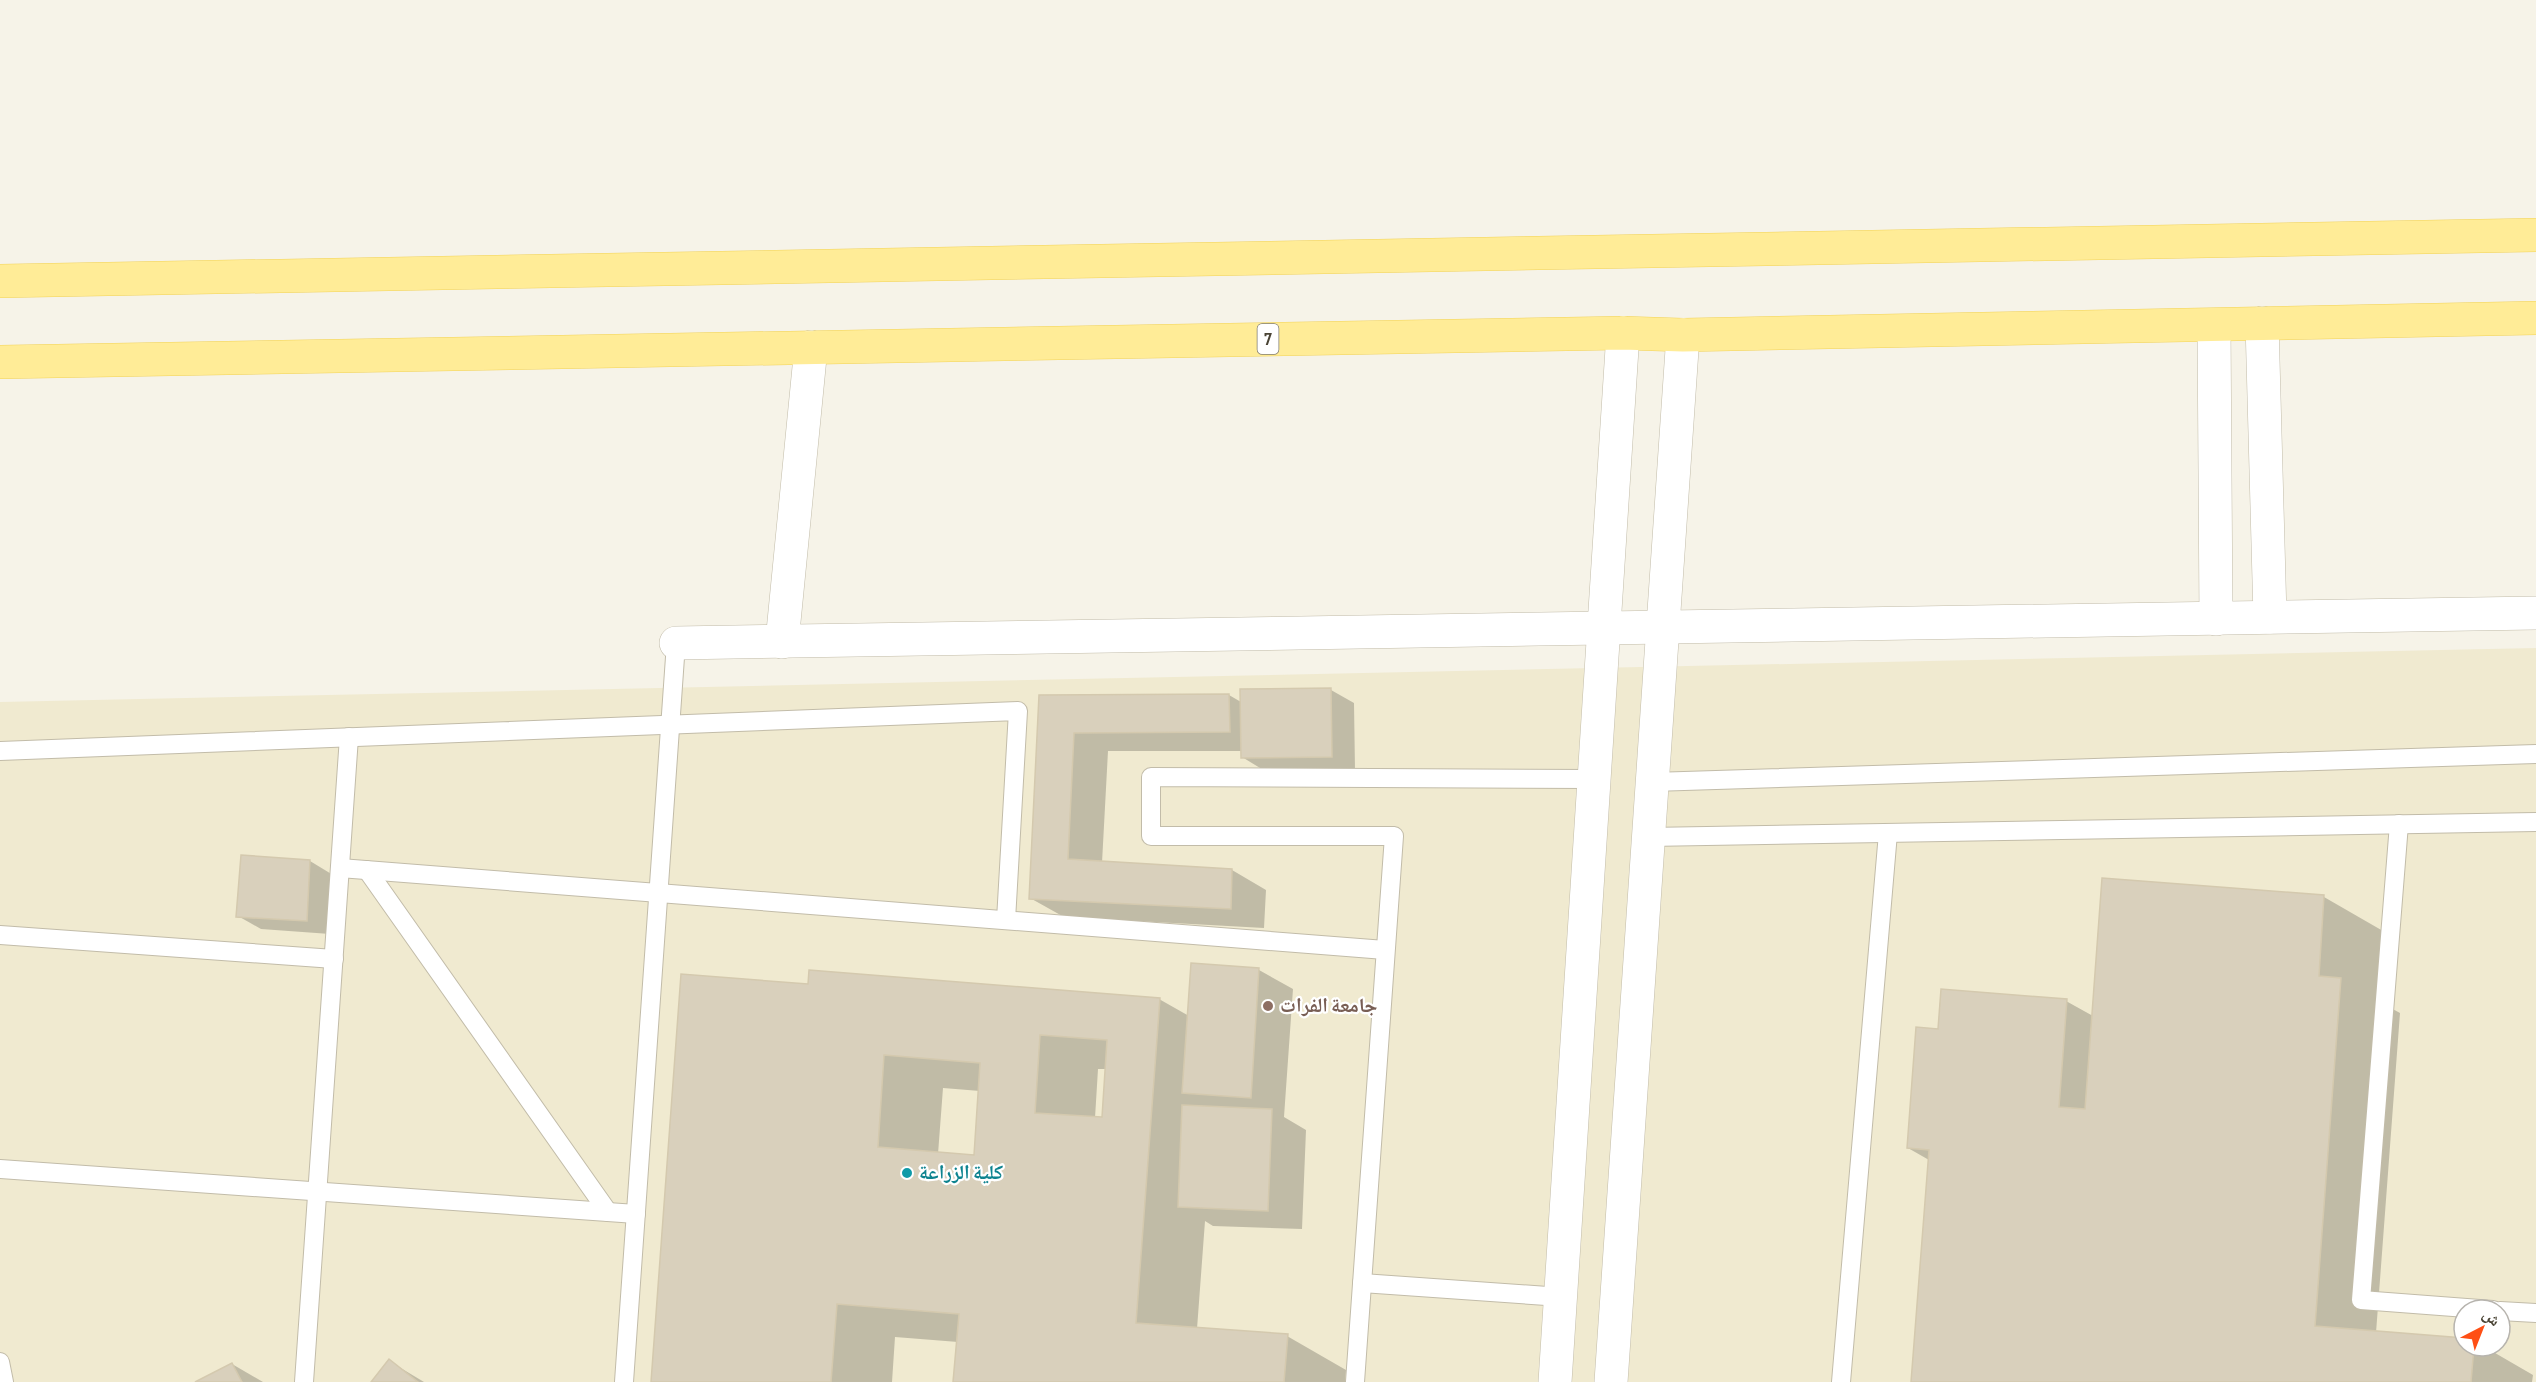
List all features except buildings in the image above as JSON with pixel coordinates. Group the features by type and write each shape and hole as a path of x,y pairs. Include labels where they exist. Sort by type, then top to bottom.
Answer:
{"main road":[{"path":"0,281 2536,236"},
{"name":"7","path":"0,362 1623,333 1683,335 2536,318"}],"street":[{"path":"2262,323 2270,617"},
{"path":"2214,325 2216,619"},
{"path":"1555,1382 1623,333"},
{"path":"1611,1382 1683,335"},
{"path":"782,642 811,347"},
{"path":"676,643 2536,613"}],"lane":[{"path":"624,1382 676,643"},
{"path":"0,751 1018,711 1006,920"},
{"path":"304,1382 349,737"},
{"path":"1652,782 2536,754"},
{"path":"1355,1382 1394,836 1151,836 1151,777 1594,779"},
{"path":"1648,837 2536,822"},
{"path":"2399,824 2361,1300 2452,1307"},
{"path":"1841,1382 1888,833"},
{"path":"340,868 1385,950"},
{"path":"367,870 608,1212"},
{"path":"0,935 334,959"},
{"path":"0,1169 636,1214"},
{"path":"1362,1283 1561,1297"},
{"path":"2512,1312 2536,1313"},
{"path":"0,1362 4,1382"}],"shaded area":[{"name":"جامعة الفرات","path":"2536,648 2536,1382 0,1382 0,702"}],"place":[{"name":"جامعة الفرات","path":"1268,1006"},
{"name":"كلية الزراعة","path":"907,1173"}]}
